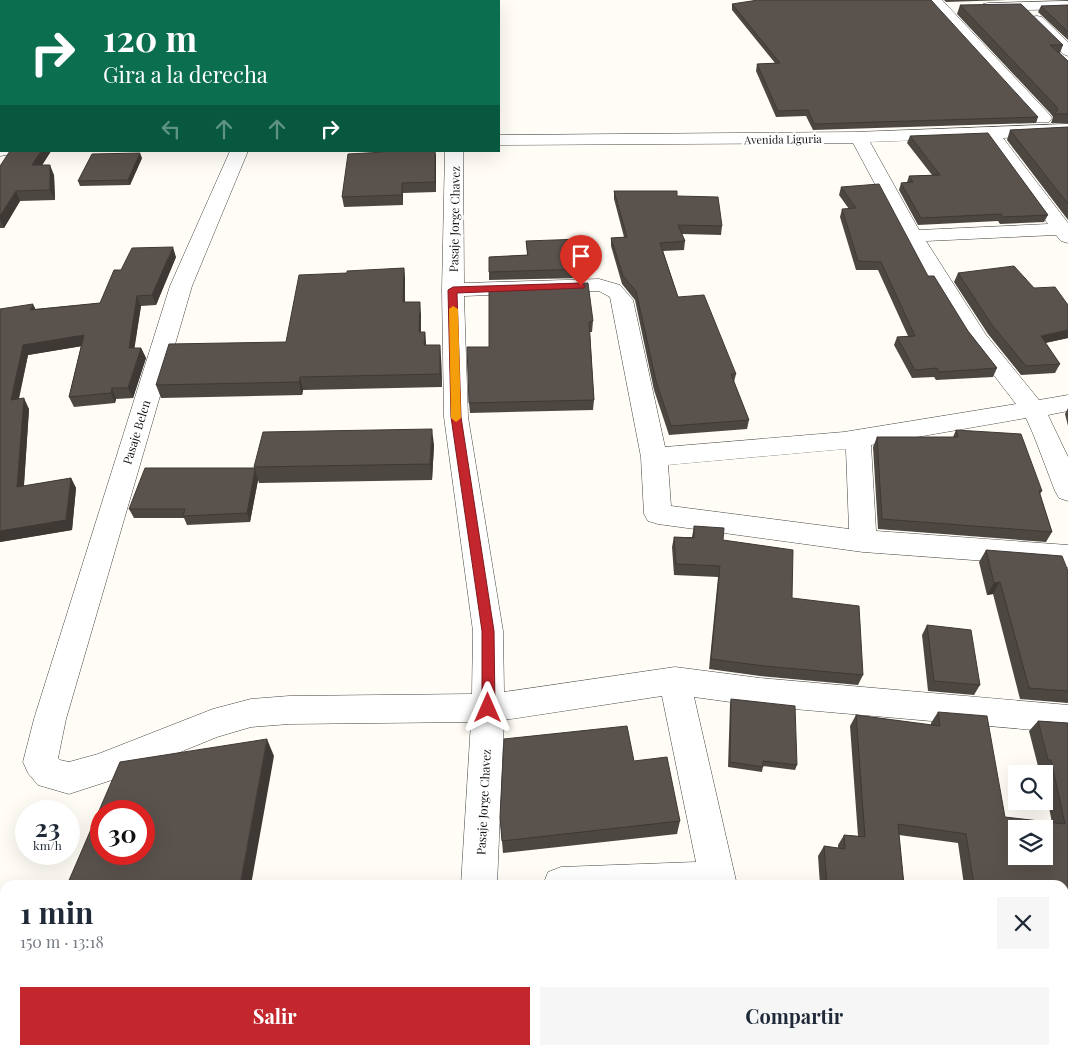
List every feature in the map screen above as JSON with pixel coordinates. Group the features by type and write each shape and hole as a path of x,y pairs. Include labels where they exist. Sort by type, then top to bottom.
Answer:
{"street":[{"path":"1019,3 1068,51"},
{"path":"977,7 1019,3 1068,5"},
{"path":"937,4 959,7"},
{"path":"937,4 1043,118"},
{"name":"Avenida Liguria","path":"500,140 859,138 1068,129"},
{"path":"991,133 1064,233"},
{"path":"859,138 914,236 977,339 1033,409 1048,436 1066,477"},
{"name":"Pasaje Belen","path":"239,152 181,286 50,719 40,762 50,774 70,778 100,769 213,723 251,713 289,710 488,708"},
{"name":"Pasaje Jorge Chavez","path":"454,152 453,290 456,417 488,631 488,708 479,880"},
{"path":"914,236 1064,233"},
{"path":"453,290 599,285 611,288 619,293 654,457 658,514 864,541 1068,556"},
{"path":"654,457 858,439 1068,403"},
{"path":"858,439 864,541"},
{"path":"488,708 675,681 760,692 1068,719"},
{"path":"675,681 718,880"}],"building":[{"path":"758,0 931,0 1038,117 814,124 808,110 778,111 757,64 780,63 732,4"},
{"path":"1021,4 1063,45 1050,45 1068,61 1068,114 1055,114 1058,109 1054,104 960,5"},
{"path":"1068,5 1068,32 1041,6"},
{"path":"1068,127 1068,204 1010,130"},
{"path":"988,133 1048,215 1003,217 1001,214 921,218 901,183 913,182 909,176 940,175 910,136"},
{"path":"9,152 40,152 32,165 50,165 50,190 16,191 0,216 0,166"},
{"path":"435,152 435,182 402,183 402,195 342,197 348,154"},
{"path":"140,153 128,180 78,181 92,154"},
{"path":"879,184 928,276 934,276 968,331 997,368 939,372 937,368 915,370 897,337 915,336 881,262 858,261 842,209 856,208 841,187"},
{"path":"614,191 677,191 677,196 718,197 722,226 678,225 685,241 660,243 678,297 704,295 736,374 731,374 749,420 671,426 656,381 636,291 623,276 611,238 627,237"},
{"path":"582,239 586,269 489,272 489,257 528,255 526,241"},
{"path":"173,247 152,295 137,296 129,348 141,348 128,388 112,388 111,393 69,397 84,335 23,345 11,400 24,398 17,487 71,478 66,520 0,531 0,309 33,304 30,310 100,303 114,270 121,270 132,248"},
{"path":"1014,266 1034,288 1055,287 1068,305 1068,330 1041,336 1060,364 1026,366 992,325 958,273"},
{"path":"404,268 403,302 420,302 419,332 425,332 424,345 440,345 440,374 300,377 299,382 156,385 169,344 286,342 299,275"},
{"path":"588,283 593,321 589,322 594,400 469,403 467,347 489,347 489,287"},
{"path":"432,429 430,464 254,467 263,432"},
{"path":"956,430 1021,434 1042,491 1039,491 1052,532 882,519 877,437 958,437"},
{"path":"145,468 254,468 247,513 183,516 185,509 129,509"},
{"path":"694,526 724,528 723,540 793,550 792,598 859,606 863,675 711,659 720,566 676,564 674,537 694,538"},
{"path":"986,550 1062,556 1068,571 1068,691 1029,688 1000,582 994,583"},
{"path":"927,625 971,630 980,685 934,681"},
{"path":"731,699 795,706 797,765 763,761 763,767 730,762"},
{"path":"938,712 987,716 1005,817 1031,820 1008,820 1008,865 1053,865 1053,823 1065,824 1053,765 1051,760 1048,760 1038,721 1068,723 1068,880 973,880 966,834 898,824 904,880 827,880 824,846 845,849 844,835 865,837 856,715 940,726"},
{"path":"627,726 634,761 667,757 680,821 502,841 500,817 504,739"},
{"path":"267,739 241,880 69,880 76,865 80,865 80,855 90,832 90,865 155,865 155,800 104,800 120,762"}],"slow traffic":[{"path":"453,309 456,418"}],"route":[{"path":"488,708 488,631 456,417 453,290 581,286"}]}
